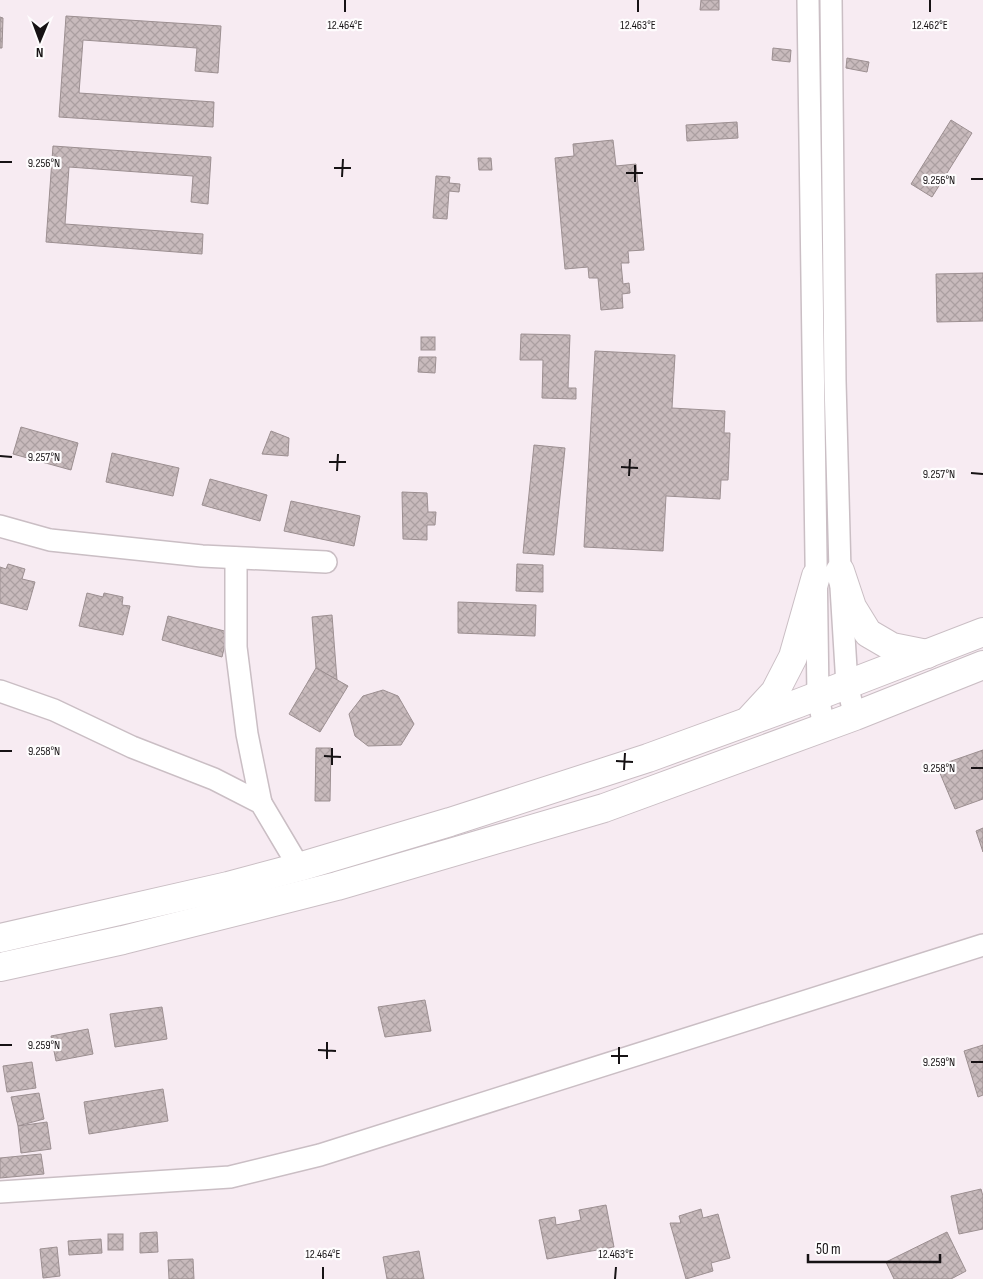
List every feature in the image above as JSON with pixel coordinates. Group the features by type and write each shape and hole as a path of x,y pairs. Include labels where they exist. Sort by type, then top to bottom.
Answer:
{"main road":[{"path":"828,574 868,633 892,647 926,654"},
{"path":"748,722 775,692 793,657 828,574"},
{"path":"0,938 228,886 450,822 648,758 818,696 983,632"},
{"path":"0,967 132,938 328,888 604,808 855,716 983,665"}],"street":[{"path":"808,0 828,574 847,685 855,716"},
{"path":"824,727 818,696 828,574 834,381 831,0"},
{"path":"0,526 50,540 202,556 326,562"},
{"path":"236,558 236,646 247,734 261,804 299,867"},
{"path":"0,691 54,710 132,747 214,779 261,804"},
{"path":"0,1192 230,1177 273,1167 320,1155 983,945"}],"building":[{"path":"701,0 719,0 719,10 700,10"},
{"path":"66,16 221,26 218,73 195,71 197,48 83,40 79,93 214,102 213,127 59,117"},
{"path":"0,17 3,18 2,48 0,48"},
{"path":"773,48 791,50 790,62 772,60"},
{"path":"847,58 869,62 867,72 846,68"},
{"path":"951,120 972,133 932,197 911,184"},
{"path":"737,122 738,138 687,141 686,125"},
{"path":"613,140 616,166 636,164 644,250 628,251 629,263 621,263 623,284 629,283 630,293 622,294 623,308 601,310 598,278 589,278 588,267 565,269 555,158 574,156 573,144"},
{"path":"53,146 211,157 208,204 191,202 193,176 69,167 65,224 203,234 202,254 46,242"},
{"path":"478,158 491,158 492,170 479,170"},
{"path":"436,176 450,177 449,183 460,184 459,192 449,191 447,219 433,218"},
{"path":"983,273 983,321 937,322 936,274"},
{"path":"521,334 570,335 568,388 576,388 576,399 542,398 543,360 520,360"},
{"path":"421,337 435,337 435,350 421,350"},
{"path":"595,351 675,355 672,408 725,411 724,433 730,433 728,480 721,480 720,499 666,496 663,551 584,547"},
{"path":"419,357 436,357 435,373 418,372"},
{"path":"21,427 78,443 71,470 13,454"},
{"path":"271,431 289,438 288,456 262,454"},
{"path":"534,445 565,448 554,555 523,553"},
{"path":"112,453 179,468 173,496 106,482"},
{"path":"210,479 267,495 260,521 202,505"},
{"path":"402,492 427,493 428,512 436,512 435,525 427,525 427,540 403,539"},
{"path":"291,501 360,516 354,546 284,531"},
{"path":"8,564 25,569 22,579 35,582 27,610 0,603 0,567 6,569"},
{"path":"517,564 543,565 543,592 516,591"},
{"path":"87,593 103,597 104,593 123,597 122,605 130,606 123,635 79,626"},
{"path":"458,602 536,605 535,636 458,633"},
{"path":"332,615 337,680 316,668 312,617"},
{"path":"168,616 228,632 222,657 162,640"},
{"path":"316,668 348,686 320,732 289,714"},
{"path":"383,690 398,696 414,724 401,745 368,746 355,736 349,714 363,696"},
{"path":"316,748 331,748 330,801 315,801"},
{"path":"983,750 983,799 955,809 937,766"},
{"path":"983,828 983,852 976,831"},
{"path":"425,1000 431,1031 385,1037 378,1007"},
{"path":"162,1007 167,1039 115,1047 110,1014"},
{"path":"88,1029 93,1054 56,1061 51,1036"},
{"path":"983,1045 983,1095 978,1097 964,1051"},
{"path":"32,1062 36,1088 7,1092 3,1066"},
{"path":"163,1089 168,1121 89,1134 84,1102"},
{"path":"39,1093 44,1119 18,1126 11,1097"},
{"path":"47,1122 51,1149 21,1153 18,1126"},
{"path":"41,1154 44,1174 0,1178 0,1158"},
{"path":"981,1189 983,1196 983,1229 959,1234 951,1196"},
{"path":"606,1205 614,1247 547,1259 539,1220 555,1217 556,1225 581,1220 579,1210"},
{"path":"701,1209 703,1218 718,1214 730,1258 711,1263 713,1271 686,1279 670,1223 681,1223 679,1216"},
{"path":"157,1232 158,1252 140,1253 140,1233"},
{"path":"947,1232 966,1271 951,1279 894,1279 886,1262"},
{"path":"108,1234 123,1234 123,1250 108,1250"},
{"path":"101,1239 102,1253 69,1255 68,1241"},
{"path":"57,1247 60,1276 43,1278 40,1249"},
{"path":"419,1251 424,1279 387,1279 383,1257"},
{"path":"193,1259 194,1279 169,1279 168,1260"}]}
